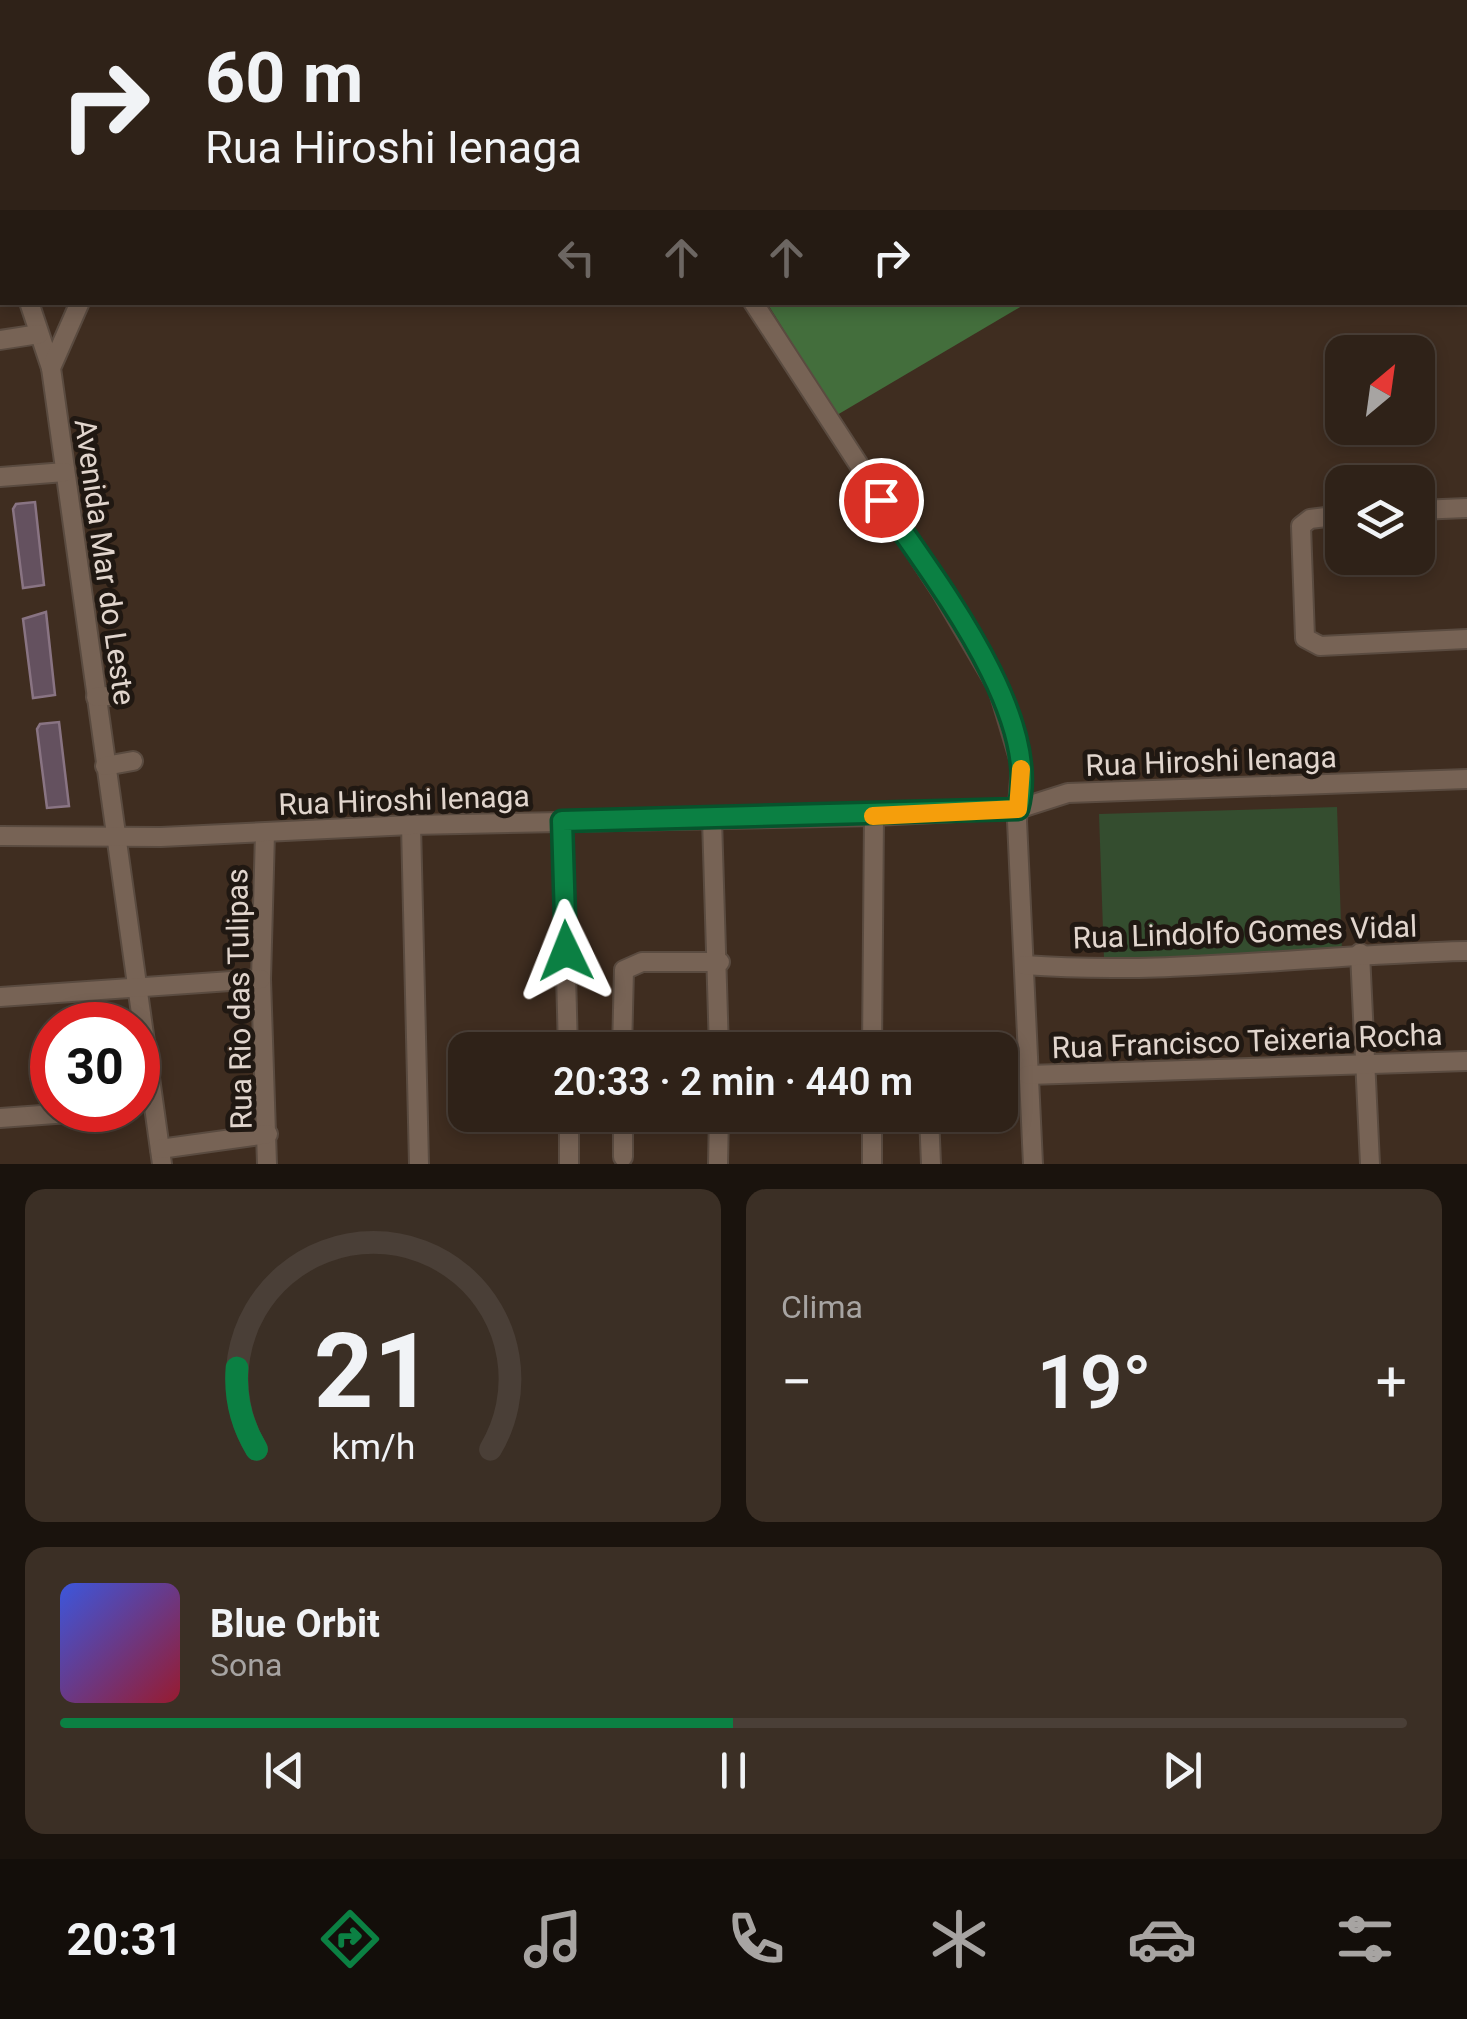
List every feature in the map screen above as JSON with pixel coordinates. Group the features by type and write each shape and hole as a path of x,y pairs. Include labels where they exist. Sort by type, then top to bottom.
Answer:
{"street":[{"name":"Avenida Mar do Leste","path":"29,305 51,368 139,1002"},
{"path":"51,368 79,305"},
{"path":"754,305 985,664 1007,713 1021,765 1018,809 1033,1164"},
{"path":"0,340 39,334"},
{"path":"0,476 65,472"},
{"path":"1435,509 1467,508"},
{"path":"1325,517 1310,518 1301,526 1303,632 1312,644 1467,639"},
{"path":"96,698 121,695"},
{"path":"106,766 133,761"},
{"name":"Rua Hiroshi Ienaga","path":"0,836 265,834 411,824 874,816 1018,809 1068,793 1467,779"},
{"path":"872,1032 874,816"},
{"path":"712,819 720,962 719,1032"},
{"path":"562,821 568,1032"},
{"path":"411,824 420,1164"},
{"name":"Rua Rio das Tulipas","path":"265,834 261,979 267,1164"},
{"name":"Rua Lindolfo Gomes Vidal","path":"1024,966 1142,970 1360,953 1467,951"},
{"path":"1360,953 1370,1164"},
{"path":"622,1032 624,970 642,962 720,962"},
{"path":"0,997 261,979"},
{"name":"Rua Francisco Teixeria Rocha","path":"1028,1076 1467,1061"},
{"path":"0,1118 30,1116"},
{"name":"Avenida Mar do Leste","path":"154,1132 161,1156"},
{"path":"569,1132 569,1164"},
{"path":"623,1132 623,1157"},
{"path":"718,1132 718,1164"},
{"path":"872,1132 872,1164"},
{"path":"930,1132 931,1164"},
{"path":"161,1156 268,1134"}],"green space":[{"path":"768,305 1024,305 837,415"},
{"path":"1337,807 1342,952 1104,959 1099,814"}],"building":[{"path":"35,502 44,585 23,588 13,509 16,504"},
{"path":"46,612 55,695 33,698 23,619"},
{"path":"59,722 69,806 47,808 37,729 40,724"}],"slow traffic":[{"path":"873,816 1018,809 1021,769"}],"route":[{"path":"566,951 562,821 874,816 1018,809 1021,765 998,688 881,500"}]}
